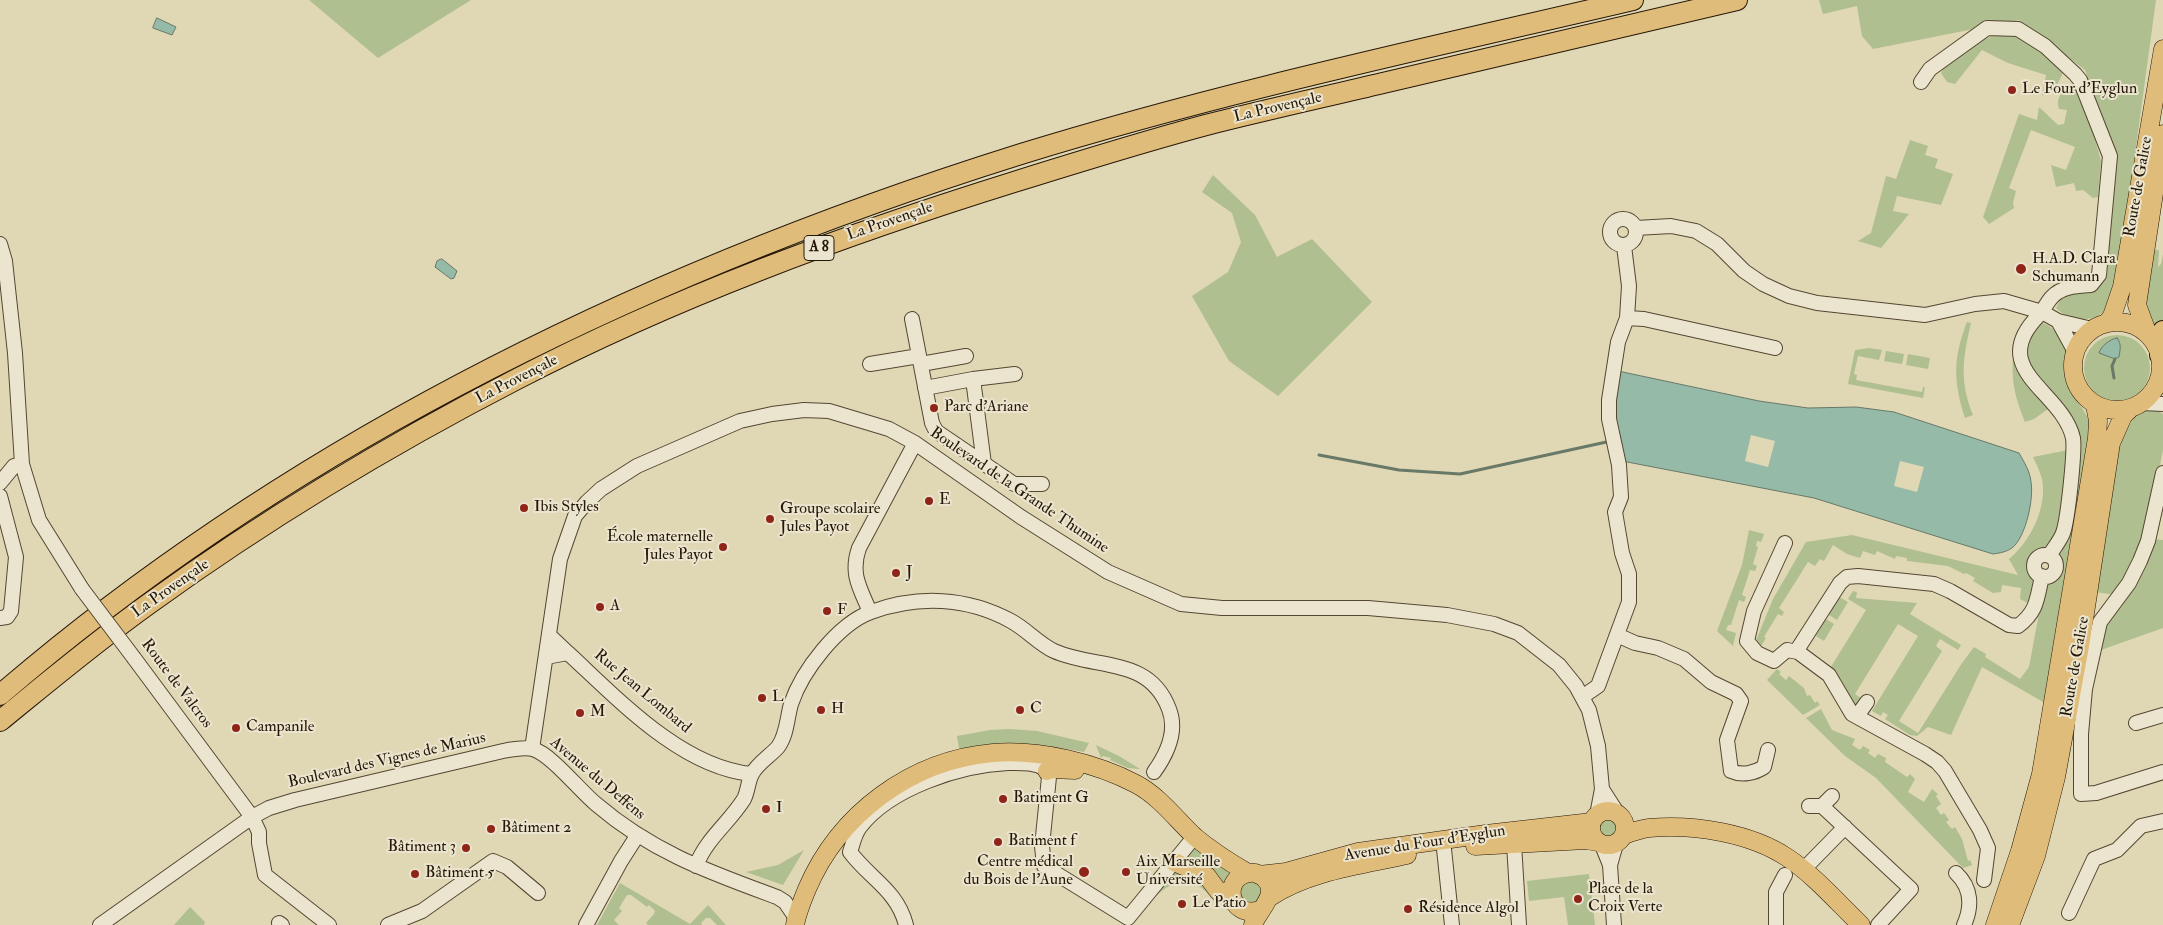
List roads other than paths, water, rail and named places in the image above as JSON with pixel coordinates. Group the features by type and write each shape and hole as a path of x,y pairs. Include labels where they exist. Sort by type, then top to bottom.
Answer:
{"highway":[{"name":"La Provençale","path":"0,695 39,662 160,569 300,476 365,436 466,381 532,347 646,294 846,214 1021,154 1204,102 1633,0"},
{"name":"La Provençale","path":"0,722 55,676 149,604 247,536 330,483 434,423 521,377 663,310 760,270 866,230 1090,158 1206,125 1737,0"},
{"path":"2155,332 2161,369"}],"main road":[{"name":"Route de Galice","path":"2099,326 2112,316 2122,287 2163,49"},
{"name":"Route de Galice","path":"2155,332 2137,305 2163,134"},
{"path":"2155,332 2124,322 2099,326 2080,340 2075,352 2073,373 2077,386 2084,396 2095,405 2107,409 2120,410 2136,406 2151,394 2158,385 2161,369"},
{"name":"Route de Galice","path":"1995,925 2020,851 2041,774 2098,438 2098,421 2095,405"},
{"name":"Route de Galice","path":"2010,925 2036,856 2056,777 2082,637 2111,442 2123,416 2136,406"},
{"path":"795,921 825,852 855,817 895,786 946,763 993,753 1026,753 1079,763 1137,786 1221,858 1254,874 1268,884 1261,910 1247,912 1236,905 1231,893 1232,887 1238,878 1254,874"},
{"path":"1048,774 1052,769 1073,769 1137,786"},
{"path":"1619,815 1625,828 1610,841 1593,836 1591,829 1594,819 1607,811 1619,815 1630,823 1648,828 1697,827 1752,841 1772,848 1803,870 1862,925"},
{"name":"Avenue du Four d’Eyglun","path":"1254,874 1286,872 1358,852 1594,819"},
{"name":"Avenue du Four d’Eyglun","path":"1261,910 1282,889 1324,874 1420,852 1514,844 1586,840 1610,841 1648,828"},
{"path":"1174,862 1206,876 1218,891 1231,893"}],"street":[{"path":"1798,652 1799,647 1840,582 1847,578 1858,576 1934,584 1950,590 2009,625 2018,626 2027,620 2036,607 2042,576 2052,575 2055,569 2055,562 2049,556 2063,533 2074,454 2072,437 2064,416 2031,381 2023,369 2020,354 2023,337 2052,296 2063,288 2091,284 2099,275 2110,156 2080,80 2045,46 2018,29 1987,28 1930,69 1921,82"},
{"path":"1622,219 1629,220 1636,228 1636,236 1633,241 1624,246 1613,240 1610,235 1612,224 1622,219"},
{"path":"1636,228 1671,226 1696,231 1717,244 1744,271 1763,284 1789,296 1817,303 1925,315 1976,304 2004,301 2042,312 2058,321 2099,326"},
{"name":"Route de Valcros","path":"0,244 5,261 15,353 22,464 39,520 82,589 252,817 259,832 259,843 266,876 328,925"},
{"path":"1582,697 1598,686 1629,602 1629,574 1622,553 1616,512 1620,497 1619,461 1609,421 1609,400 1618,342 1627,318 1628,286 1624,246"},
{"path":"1627,318 1644,319 1775,348"},
{"path":"912,319 932,424 936,431 1014,484 1042,484"},
{"path":"2058,321 2075,352"},
{"path":"870,364 966,356"},
{"path":"925,388 972,379 1015,374"},
{"path":"972,379 984,464"},
{"path":"2136,406 2163,404"},
{"name":"Boulevard de la Grande Thumine","path":"532,749 560,559 575,516 601,489 637,466 740,421 804,410 829,411 890,429 915,443 1021,517 1108,572 1181,604 1222,608 1368,608 1447,615 1494,624 1518,632 1551,657 1566,673 1589,710 1598,746 1602,789 1594,819"},
{"path":"870,612 855,573 854,562 859,548 915,443"},
{"path":"0,483 14,466 22,464"},
{"path":"2163,473 2150,534 2140,560 2129,583 2100,622 2086,689 2082,725 2081,794 2096,793 2163,772"},
{"path":"0,496 16,557 12,611 7,617 0,618"},
{"path":"1785,543 1754,611 1747,641 1757,653 1774,661 1787,650 1798,652 1829,675 1852,714 1925,754 1946,771 1980,830 1988,848 1984,880"},
{"path":"696,866 700,854 744,799 750,785 751,774 779,745 788,725 791,706 799,684 830,642 848,625 870,612 926,600 959,603 1010,621 1053,651 1141,674 1157,686 1173,718 1171,739 1167,754 1154,772 1137,786"},
{"path":"1617,634 1635,643 1658,648 1684,659 1710,682 1736,694 1741,701 1740,707 1727,740 1731,771 1737,774 1757,772 1764,767 1768,750"},
{"name":"Rue Jean Lombard","path":"549,636 627,707 682,749 730,772 751,774"},
{"name":"Rue Jean Lombard","path":"546,658 568,653"},
{"path":"1857,716 1867,702"},
{"path":"2136,723 2163,715"},
{"name":"Boulevard des Vignes de Marius","path":"100,925 252,817 277,805 503,751 532,749"},
{"name":"Avenue du Deffens","path":"532,749 545,754 595,803 637,836 664,852 696,866 777,897 785,902 795,921"},
{"path":"906,925 902,912 888,890 876,877 861,868 850,852 859,828 889,802 919,784 956,771 988,764 1036,764 1048,774 1042,846 1044,866 1128,918 1195,836"},
{"name":"Boulevard de la Grande Thumine","path":"1602,789 1619,815"},
{"path":"1832,796 1815,806 1845,827 1911,889 1881,924"},
{"path":"2069,913 2094,859 2117,850 2141,826 2163,821"},
{"path":"1803,870 1845,827"},
{"path":"586,925 637,836"},
{"path":"1610,841 1614,925"},
{"path":"1514,844 1519,925"},
{"path":"1444,849 1452,925"},
{"path":"388,925 422,911 493,861 507,867 538,893"},
{"path":"1956,873 1966,886 1970,897 1970,908 1964,925"},
{"path":"1776,925 1776,892 1785,875"},
{"name":"Avenue du Deffens","path":"777,897 804,897"}],"waterway":[{"path":"2114,378 2112,366 2115,359"},
{"path":"1319,455 1399,470 1460,474 1611,441"}],"place":[{"name":"Le Four d'Eyglun","path":"2012,90"},
{"name":"H.A.D. Clara Schumann","path":"2021,269"},
{"name":"Parc d'Ariane","path":"934,408"},
{"name":"E","path":"929,501"},
{"name":"Ibis Styles","path":"524,508"},
{"name":"Groupe scolaire Jules Payot","path":"770,519"},
{"name":"École maternelle Jules Payot","path":"723,547"},
{"name":"J","path":"896,573"},
{"name":"A","path":"600,607"},
{"name":"F","path":"827,611"},
{"name":"L","path":"762,698"},
{"name":"H","path":"821,710"},
{"name":"C","path":"1020,710"},
{"name":"M","path":"580,713"},
{"name":"Campanile","path":"236,728"},
{"name":"Batiment G","path":"1003,799"},
{"name":"I","path":"766,809"},
{"name":"Bâtiment 2","path":"491,829"},
{"name":"Batiment f","path":"998,842"},
{"name":"Bâtiment 3","path":"466,848"},
{"name":"Centre médical du Bois de l'Aune","path":"1084,872"},
{"name":"Aix Marseille Université","path":"1126,872"},
{"name":"Bâtiment 5","path":"415,874"},
{"name":"Place de la Croix Verte","path":"1578,899"},
{"name":"Le Patio","path":"1182,904"},
{"name":"Résidence Algol","path":"1408,909"}]}
